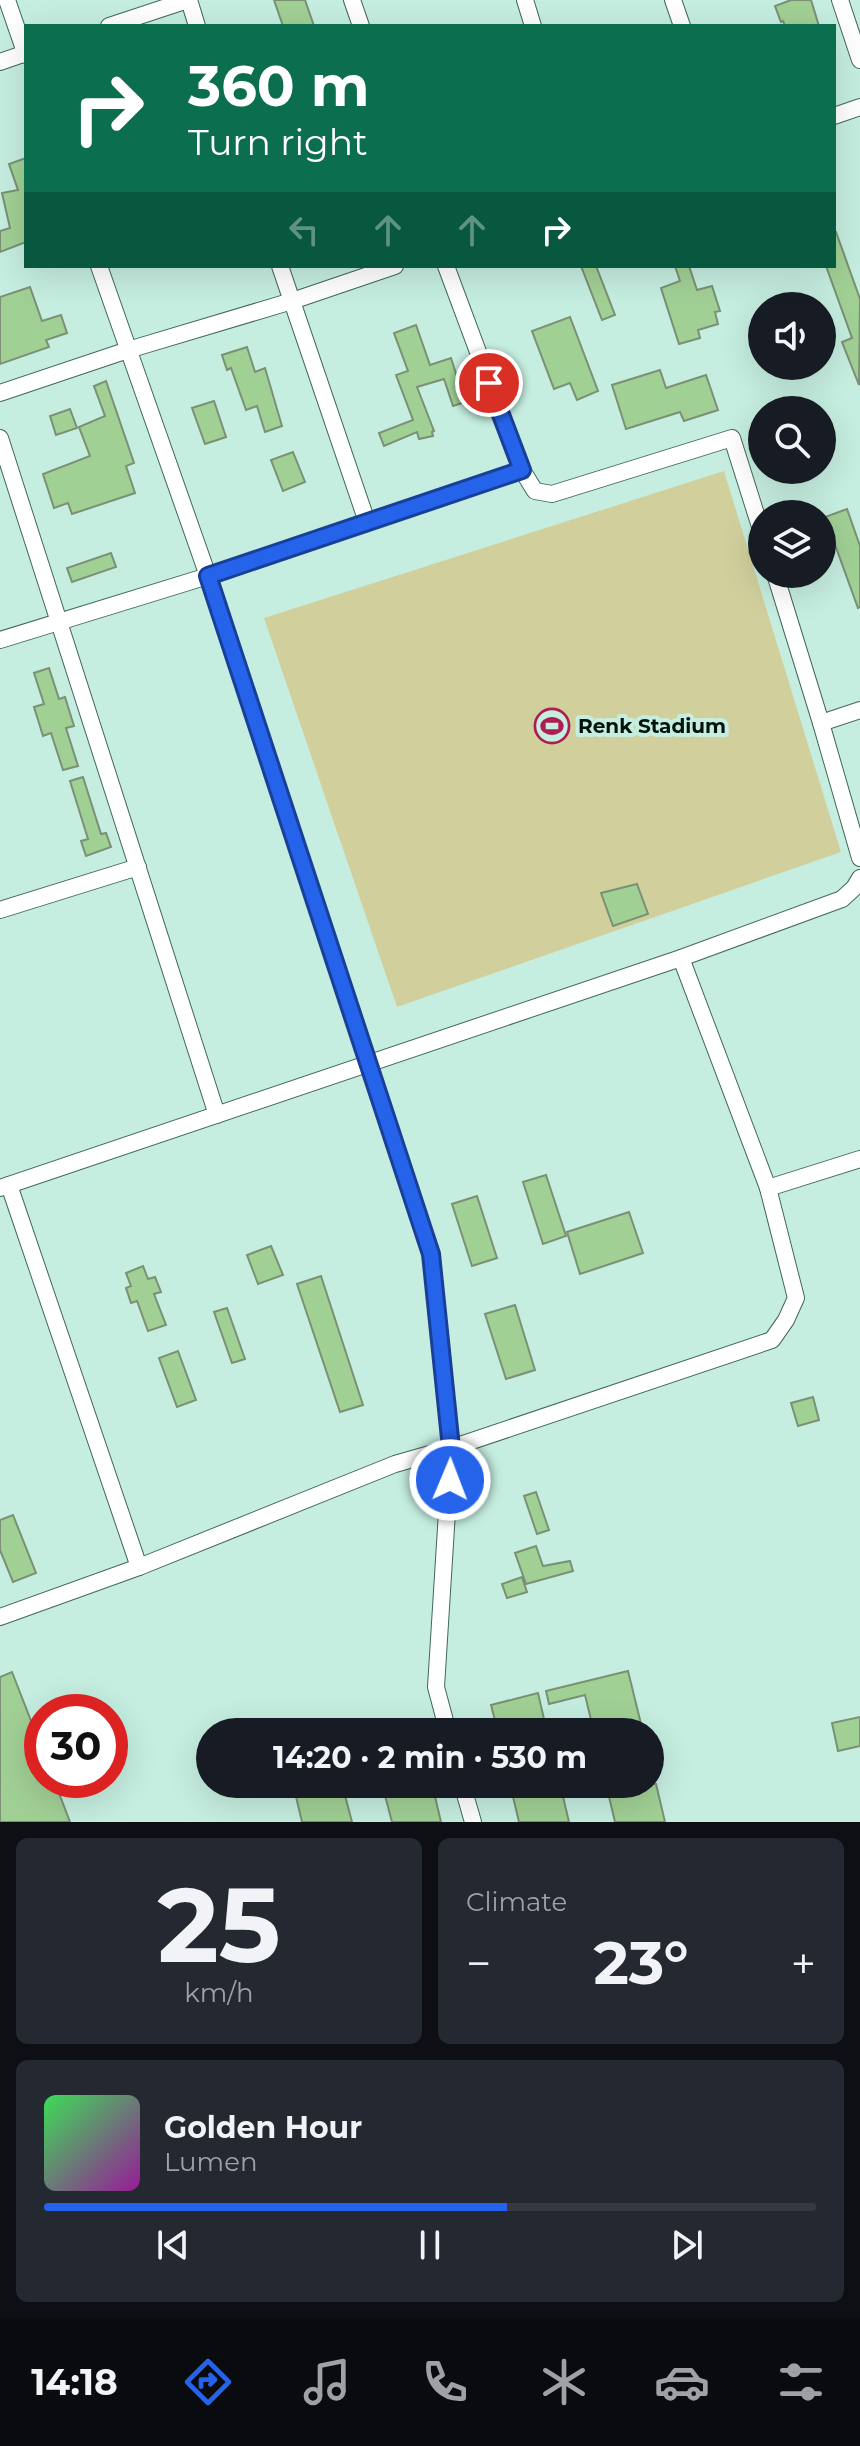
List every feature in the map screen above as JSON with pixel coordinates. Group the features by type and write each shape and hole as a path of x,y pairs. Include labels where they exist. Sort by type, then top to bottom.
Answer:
{"street":[{"path":"7,0 24,48"},
{"path":"115,24 188,0 196,24"},
{"path":"352,0 360,24"},
{"path":"525,0 532,24"},
{"path":"673,0 681,24"},
{"path":"840,0 860,60"},
{"path":"0,62 24,55"},
{"path":"836,115 860,107"},
{"path":"100,268 208,576 431,1254 451,1448 436,1687 444,1718"},
{"path":"281,268 367,522"},
{"path":"0,393 389,268"},
{"path":"447,268 522,470 535,491 552,494 732,438 752,500"},
{"path":"0,438 217,1115"},
{"path":"0,640 208,576 522,470"},
{"path":"779,588 860,858"},
{"path":"821,723 860,710"},
{"path":"0,910 138,867"},
{"path":"139,1567 5,1187 681,958 842,899 860,878"},
{"path":"0,1617 139,1567 395,1464 772,1340 796,1298 768,1188 681,958"},
{"path":"768,1188 860,1159"},
{"path":"466,1798 473,1822"}],"shaded area":[{"name":"Renk Stadium","path":"724,471 748,549 748,588 760,588 841,852 397,1007 264,618"}],"building":[{"path":"274,0 305,0 313,24 282,24"},
{"path":"791,0 811,0 818,24 784,24 775,6"},
{"path":"24,159 24,243 0,252 0,231 10,228 2,193 18,190 9,164"},
{"path":"836,232 860,299 859,385 842,342 852,338 827,268 836,268"},
{"path":"582,268 597,268 615,315 602,320"},
{"path":"676,268 690,268 697,290 712,286 720,311 715,312 718,324 698,330 700,338 679,344 661,288 680,281"},
{"path":"30,287 42,321 61,315 67,333 46,340 49,347 0,364 0,297"},
{"path":"570,317 598,391 577,400 570,383 554,389 532,331"},
{"path":"416,325 430,365 451,358 465,402 453,406 444,379 417,387 434,431 433,436 419,439 417,432 384,446 379,433 413,420 396,375 408,371 394,333"},
{"path":"247,347 255,372 265,368 282,426 265,432 257,406 246,410 231,368 227,370 222,355"},
{"path":"660,370 666,388 706,375 718,410 684,421 680,412 626,429 612,385"},
{"path":"106,381 134,463 126,466 135,493 72,514 68,503 54,508 43,474 90,456 79,427 105,416 94,386"},
{"path":"214,401 226,437 205,444 192,408"},
{"path":"70,409 77,428 56,435 50,416"},
{"path":"293,452 305,482 283,491 271,460"},
{"path":"847,509 860,546 858,608 836,547 836,513"},
{"path":"111,553 116,567 72,582 67,568"},
{"path":"49,668 59,699 65,697 74,726 66,728 78,766 63,770 51,733 43,736 34,707 44,704 34,673"},
{"path":"83,777 101,834 106,833 111,847 86,856 81,841 88,839 70,781"},
{"path":"637,884 648,914 613,926 601,893"},
{"path":"546,1175 566,1236 543,1244 523,1182"},
{"path":"477,1196 497,1258 472,1266 452,1204"},
{"path":"629,1212 643,1253 580,1274 567,1232"},
{"path":"271,1246 283,1275 258,1284 247,1255"},
{"path":"143,1266 148,1279 155,1277 161,1292 154,1294 166,1325 148,1331 137,1301 131,1303 126,1288 131,1286 126,1273"},
{"path":"321,1276 363,1405 340,1412 297,1284"},
{"path":"515,1305 535,1370 506,1379 485,1314"},
{"path":"227,1308 245,1359 232,1363 214,1312"},
{"path":"178,1351 196,1400 177,1407 159,1358"},
{"path":"813,1397 819,1420 798,1426 791,1403"},
{"path":"536,1492 549,1530 537,1534 524,1496"},
{"path":"13,1515 36,1573 13,1582 0,1550 0,1520"},
{"path":"536,1546 543,1566 570,1561 573,1571 526,1584 515,1553"},
{"path":"522,1577 527,1592 507,1598 502,1584"},
{"path":"628,1671 640,1718 591,1718 585,1695 549,1704 546,1691"},
{"path":"12,1672 24,1703 24,1798 61,1798 70,1822 0,1822 0,1677"},
{"path":"538,1693 544,1718 494,1718 491,1705"},
{"path":"860,1717 860,1746 838,1751 832,1723"},
{"path":"296,1798 346,1798 352,1822 302,1822"},
{"path":"386,1798 435,1798 441,1822 392,1822"},
{"path":"513,1798 563,1798 569,1822 519,1822"},
{"path":"609,1798 659,1798 665,1822 615,1822"}],"place":[{"name":"Renk Stadium","path":"552,726"}],"route":[{"path":"450,1480 451,1448 431,1254 208,576 522,470 489,383"}]}
